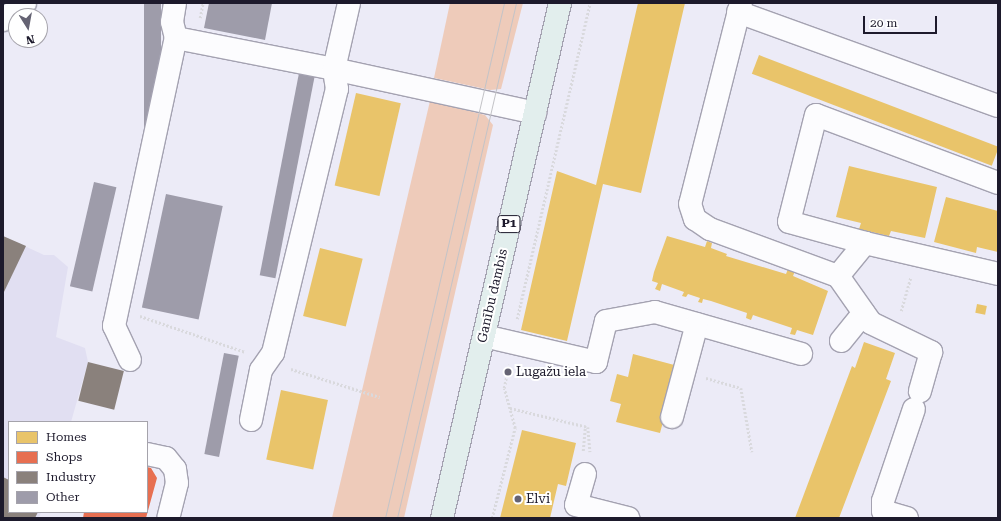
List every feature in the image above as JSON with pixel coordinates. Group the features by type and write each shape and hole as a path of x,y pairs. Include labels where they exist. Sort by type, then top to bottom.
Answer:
{"main road":[{"name":"Ganību dambis","path":"442,518 560,3"}],"street":[{"path":"3,20 25,3"},
{"path":"130,360 114,326 176,38 172,22 175,3"},
{"path":"251,420 262,370 273,353 337,89 334,69 349,3"},
{"path":"907,518 883,511 883,501 917,400 931,352 871,323 838,276 710,230 695,218 690,204 739,8 998,106"},
{"path":"176,38 334,69 534,113"},
{"path":"998,183 816,115 789,222 865,243 998,274"},
{"path":"838,276 865,243"},
{"path":"484,336 514,341 596,362 606,321 655,312 801,354"},
{"path":"841,341 864,313"},
{"path":"672,417 697,324"},
{"path":"148,454 166,458 175,469 177,483 168,518"},
{"path":"585,474 576,505 628,518"}],"path":[{"path":"492,518 515,428 504,388 590,3"},
{"path":"894,334 916,254"},
{"path":"684,371 741,388 752,452"},
{"path":"510,408 588,427 591,446"}],"shaded area":[{"path":"450,3 523,3 501,89 490,90 434,78"},
{"path":"430,101 485,115 493,125 404,518 332,518"},
{"path":"3,236 44,255 54,255 68,267 56,337 85,348 88,362 71,421 8,421 8,513 41,513 39,518 3,518"}],"building: Homes":[{"path":"638,3 685,3 641,193 603,184 567,341 521,330 557,171 596,185"},
{"path":"759,55 998,147 992,166 752,74"},
{"path":"356,93 401,103 379,196 335,186"},
{"path":"849,166 937,187 925,238 891,231 889,236 859,229 861,223 836,217"},
{"path":"946,197 998,211 998,252 977,247 976,253 934,242"},
{"path":"667,236 705,247 707,241 712,243 711,248 727,254 726,256 786,274 788,269 795,271 793,276 828,291 813,335 797,330 795,335 790,334 792,328 753,315 751,320 746,318 747,313 703,299 702,303 698,302 700,298 688,294 686,297 682,296 684,292 662,284 660,291 655,289 658,283 652,281 654,272"},
{"path":"320,248 363,259 346,327 303,316"},
{"path":"977,304 987,306 985,315 975,313"},
{"path":"864,342 895,353 886,379 891,381 839,518 795,518 852,366 855,368"},
{"path":"633,354 678,366 660,433 616,422 621,404 610,401 617,374 628,377"},
{"path":"281,390 328,400 313,469 266,459"},
{"path":"522,430 576,443 566,486 558,484 550,518 500,518"}],"building: Shops":[{"path":"148,467 151,468 157,478 148,511"},
{"path":"84,513 147,513 146,518 83,518"}],"building: Industry":[{"path":"3,236 26,246 3,294"},
{"path":"88,362 124,371 114,410 78,401"},
{"path":"3,477 8,480 8,513 38,513 35,518 3,518"}],"building: Other":[{"path":"144,3 161,3 161,152 144,152"},
{"path":"209,3 272,3 265,40 204,28"},
{"path":"299,73 315,76 275,278 260,275"},
{"path":"94,182 116,187 92,291 70,286"},
{"path":"166,194 223,206 199,320 142,307"},
{"path":"224,353 239,356 219,457 204,454"}],"tram line":[{"path":"385,518 504,3"},
{"path":"397,518 516,3"}],"place":[{"name":"Lugažu iela","path":"508,372"},
{"name":"Elvi","path":"518,499"}]}
